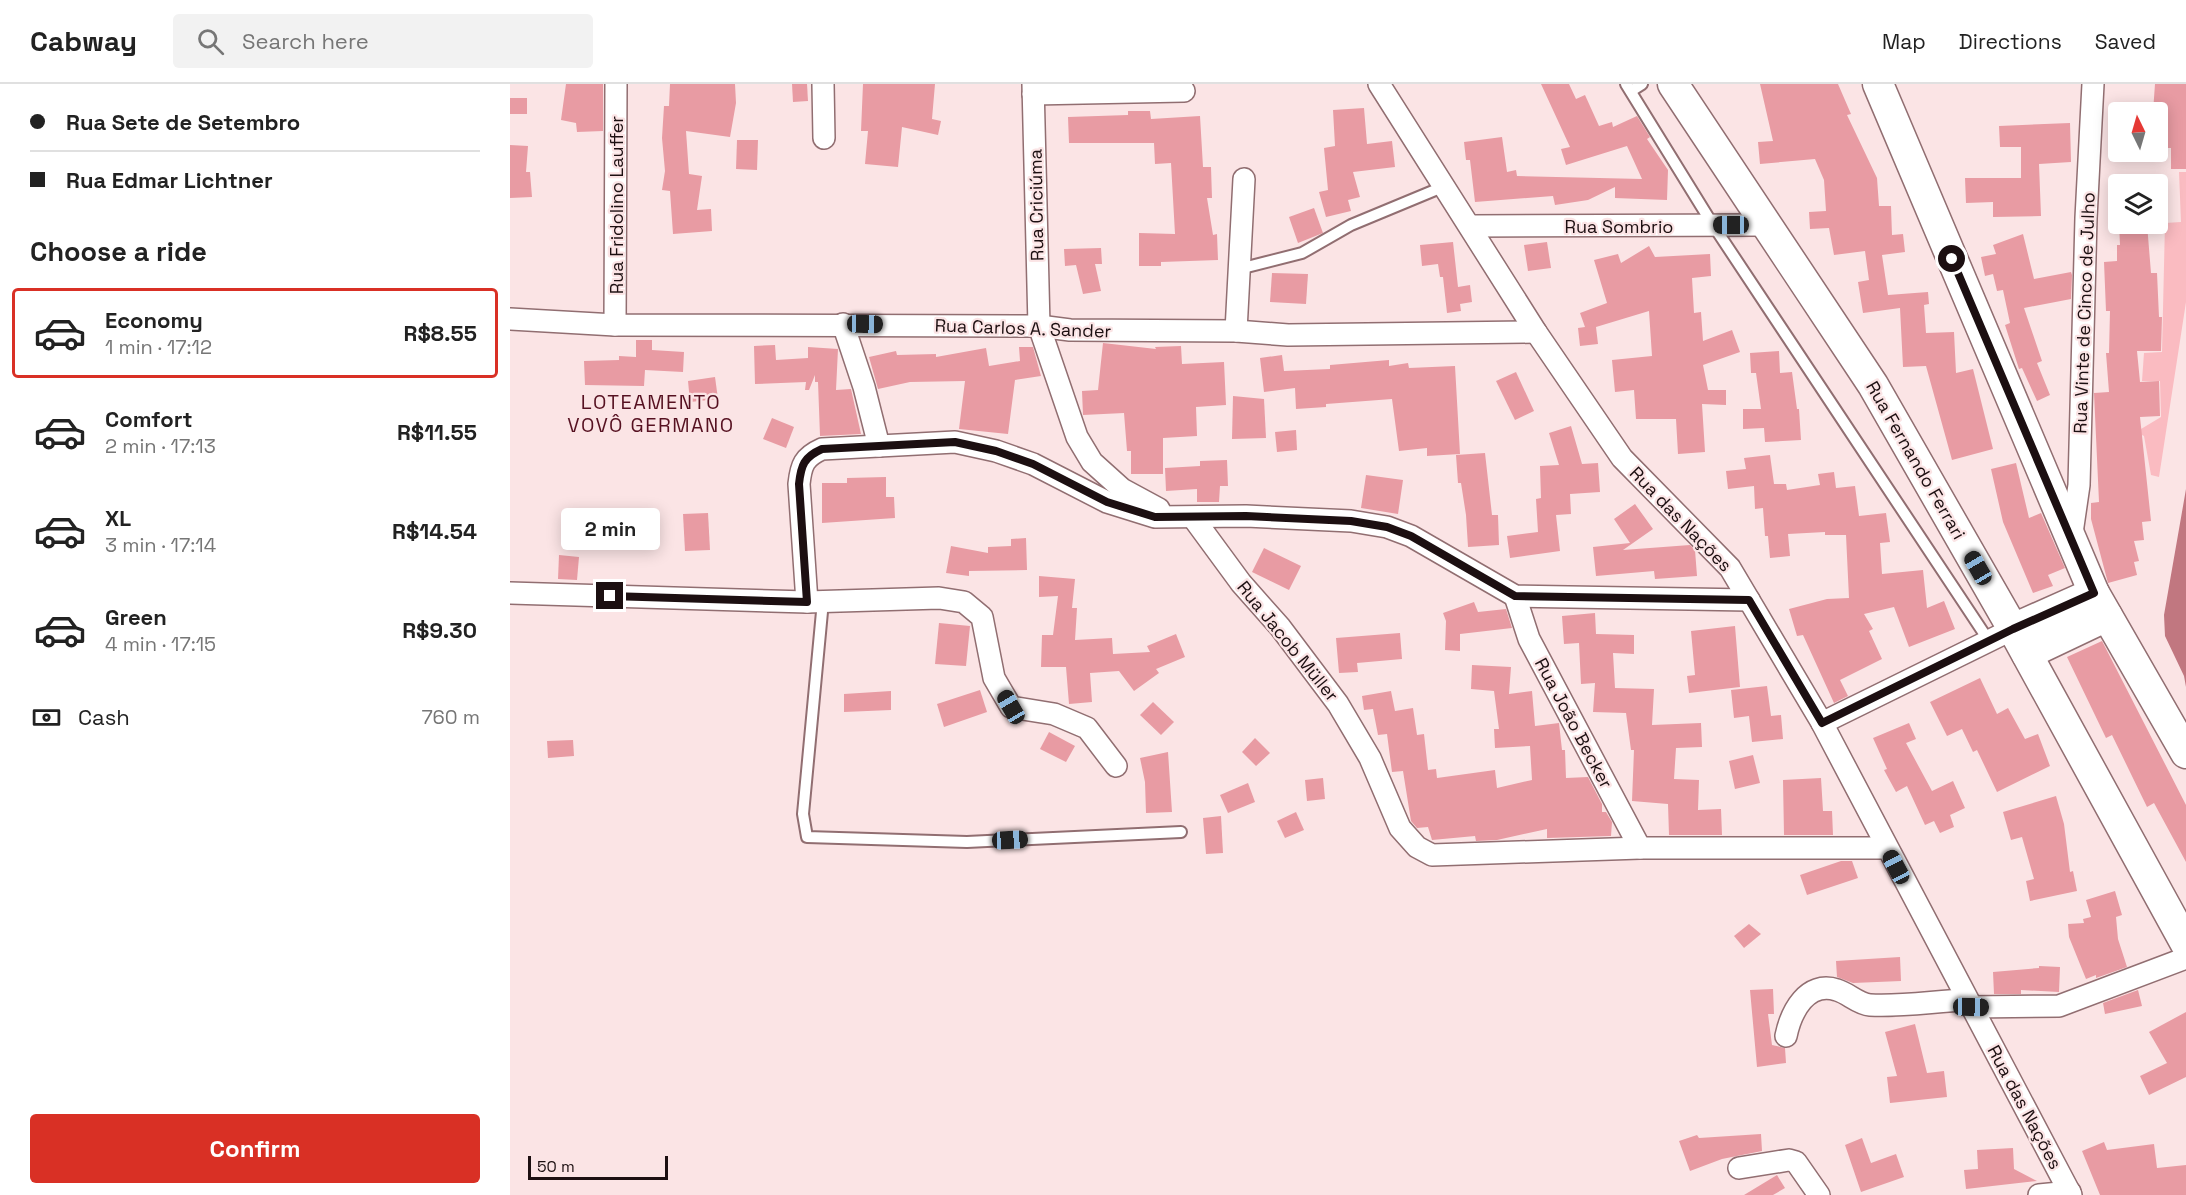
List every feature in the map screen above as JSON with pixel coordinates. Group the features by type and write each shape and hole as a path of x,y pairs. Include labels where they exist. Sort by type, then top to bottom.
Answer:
{"main road":[{"name":"Rua Fernando Ferrari","path":"1673,84 1874,385 2022,638 2186,944"},
{"path":"1878,84 2071,541 2101,604 2186,753"},
{"path":"2022,638 2101,604"}],"street":[{"name":"Rua Fridolino Lauffer","path":"615,325 616,84"},
{"path":"823,84 824,138"},
{"name":"Rua das Nações","path":"1379,84 1536,332 1622,458 1730,568 1822,723 2070,1193"},
{"name":"Rua Vinte de Cinco de Julho","path":"2071,541 2079,485 2086,218 2093,84"},
{"path":"1033,89 1184,91"},
{"name":"Rua Criciúma","path":"1033,89 1039,326 1077,437 1092,462 1122,489 1185,518"},
{"path":"1236,331 1244,179"},
{"name":"Rua Sombrio","path":"1471,226 1767,225"},
{"name":"Rua Carlos A. Sander","path":"510,320 615,325 1039,326 1070,330 1236,331 1288,335 1536,332"},
{"path":"843,324 864,387 879,446"},
{"path":"815,602 799,484 801,465 809,455 822,449 955,442 996,451 1033,464 1107,502 1155,517 1246,516 1351,521 1387,527 1411,536 1515,596 1749,600"},
{"name":"Rua Jacob Müller","path":"1185,518 1280,627 1338,704 1370,758 1400,828 1417,847 1432,855 1640,848"},
{"path":"510,593 815,602 939,598 964,602 982,617 994,678 1011,707 1054,714 1087,728 1116,766"},
{"name":"Rua João Becker","path":"1515,596 1529,639 1640,848"},
{"path":"1822,723 2022,638"},
{"path":"1640,848 1886,848"},
{"path":"1786,1036 1792,1011 1807,995 1818,989 1838,990 1869,1005 1969,1003 2059,1006 2186,958"},
{"path":"1739,1168 1788,1160 1796,1162 1819,1195"},
{"path":"2039,1195 2070,1193"}],"lane":[{"path":"1641,84 1629,88 1713,225 2022,638"},
{"path":"1239,269 1302,253 1351,225 1445,186"},
{"path":"815,602 803,814 807,837 967,842 1181,832"}],"shaded area":[{"path":"2179,172 2186,172 2186,302 2159,477 2151,475 2144,436 2136,432 2161,417 2160,381 2142,381 2144,353 2162,352 2165,234 2168,234 2168,223 2181,222"},
{"path":"2186,489 2186,687 2184,676 2165,636 2164,615"}],"building":[{"path":"566,84 603,84 603,131 577,132 576,123 561,120"},
{"path":"670,84 735,84 736,103 730,137 686,131 689,174 702,176 697,210 711,209 712,231 673,234 670,191 662,190 665,171 662,138 664,106 669,106"},
{"path":"792,84 807,84 808,101 793,102"},
{"path":"863,84 935,84 932,119 941,121 938,135 902,127 898,167 865,164 868,131 861,131"},
{"path":"1541,84 1569,84 1576,99 1585,95 1599,126 1612,122 1613,127 1637,116 1650,137 1647,139 1668,170 1667,200 1615,198 1615,187 1588,200 1555,205 1553,196 1475,202 1470,160 1466,160 1464,142 1502,137 1507,172 1516,170 1517,176 1642,179 1627,146 1566,165 1561,149 1570,147"},
{"path":"1760,84 1838,84 1851,114 1847,115 1877,178 1879,206 1891,206 1892,235 1903,234 1905,252 1882,255 1888,295 1928,292 1929,304 1924,305 1926,333 1954,332 1956,373 1973,369 1993,449 1952,460 1926,366 1903,367 1900,308 1863,313 1858,282 1869,280 1865,251 1834,255 1829,228 1810,229 1809,212 1826,211 1824,180 1815,159 1760,164 1758,142 1773,141"},
{"path":"2155,84 2186,84 2186,169 2171,169 2171,148 2168,148 2168,102 2154,102"},
{"path":"510,98 527,98 527,114 510,114"},
{"path":"1364,108 1367,144 1392,141 1395,167 1353,172 1360,197 1348,200 1351,211 1326,217 1319,192 1328,190 1324,148 1335,146 1333,110"},
{"path":"1128,111 1150,111 1151,119 1200,116 1203,167 1211,167 1212,198 1207,198 1213,235 1217,234 1218,260 1161,262 1161,266 1139,266 1139,233 1175,234 1171,163 1155,164 1154,143 1069,143 1068,117 1128,115"},
{"path":"2070,123 2071,162 2039,164 2041,216 1993,217 1993,202 1966,203 1965,178 2021,178 2021,147 2000,147 1999,126"},
{"path":"737,140 758,140 757,170 736,169"},
{"path":"510,145 528,146 526,172 530,172 532,197 510,198"},
{"path":"1314,208 1323,233 1298,243 1289,217"},
{"path":"2023,234 2034,279 2071,272 2072,275 2071,299 2024,308 2042,361 2037,363 2050,395 2037,401 2022,368 2019,369 2005,325 2010,323 2003,290 1997,291 1993,274 1985,276 1981,257 1996,254 1993,245"},
{"path":"2119,234 2148,234 2151,273 2157,273 2159,317 2162,317 2161,351 2137,351 2140,382 2159,381 2160,416 2140,417 2151,521 2142,522 2144,540 2134,541 2139,561 2134,562 2137,575 2108,583 2091,519 2091,503 2099,502 2094,393 2109,392 2106,353 2109,353 2110,311 2106,311 2104,262 2117,261 2117,245 2120,245"},
{"path":"1453,242 1458,287 1470,285 1472,302 1460,304 1461,311 1447,313 1443,277 1440,277 1438,264 1422,266 1420,245"},
{"path":"1547,242 1551,268 1528,271 1524,245"},
{"path":"1649,246 1655,257 1710,254 1711,276 1692,278 1694,313 1701,312 1703,341 1732,330 1740,352 1703,365 1708,390 1726,390 1726,405 1702,404 1705,452 1678,454 1676,419 1636,419 1634,390 1615,392 1612,360 1652,356 1649,311 1596,327 1598,344 1580,346 1578,328 1585,327 1580,313 1607,303 1594,260 1618,254 1621,263"},
{"path":"1101,248 1102,264 1095,264 1101,291 1083,294 1076,265 1065,266 1064,249"},
{"path":"1272,273 1308,274 1306,304 1270,302"},
{"path":"636,340 652,340 652,350 684,352 683,372 645,370 644,386 585,385 584,361 619,360 619,356 636,357"},
{"path":"1103,343 1156,349 1155,347 1181,346 1182,364 1224,362 1226,405 1196,407 1197,436 1163,438 1163,474 1131,474 1131,451 1127,451 1124,413 1083,415 1082,391 1098,390"},
{"path":"775,345 776,360 808,358 808,347 838,349 836,390 851,389 861,434 820,436 818,382 815,382 815,375 809,390 805,390 806,382 755,384 754,346"},
{"path":"1019,347 1033,347 1041,376 1015,380 1008,434 959,429 965,381 910,382 878,389 869,357 896,351 897,355 936,354 936,357 986,348 989,366 1020,361"},
{"path":"1779,351 1780,373 1792,372 1797,409 1799,409 1801,440 1765,442 1764,428 1743,429 1743,409 1761,409 1756,373 1751,373 1750,353"},
{"path":"1282,355 1284,371 1330,369 1330,365 1389,360 1389,366 1408,363 1409,368 1455,366 1460,454 1427,456 1427,448 1399,451 1392,399 1326,404 1326,407 1296,409 1295,388 1264,392 1260,358"},
{"path":"1516,372 1534,411 1515,420 1496,381"},
{"path":"715,377 718,399 690,402 688,381"},
{"path":"1233,396 1264,399 1266,438 1232,439"},
{"path":"772,418 794,427 786,448 763,439"},
{"path":"1571,426 1582,464 1598,463 1600,492 1570,494 1571,514 1556,515 1560,551 1510,558 1507,536 1538,532 1536,499 1541,498 1540,466 1559,465 1549,433"},
{"path":"1296,430 1297,450 1277,452 1275,432"},
{"path":"1485,453 1492,515 1498,515 1499,545 1468,547 1466,515 1461,483 1458,483 1456,455"},
{"path":"1770,455 1774,484 1786,484 1787,490 1820,485 1818,474 1834,472 1836,488 1855,486 1859,516 1886,513 1890,542 1880,543 1882,574 1923,570 1927,608 1944,601 1955,629 1909,647 1894,607 1864,614 1873,629 1869,631 1882,659 1840,680 1848,696 1834,703 1803,635 1797,636 1789,609 1827,599 1849,598 1846,535 1825,535 1825,532 1788,534 1790,556 1770,558 1768,536 1765,536 1763,508 1755,509 1754,486 1728,489 1726,471 1746,469 1744,458"},
{"path":"1227,460 1228,486 1220,486 1219,502 1197,502 1197,489 1166,491 1165,468 1200,466 1200,461"},
{"path":"2016,463 2029,518 2041,513 2065,568 2048,575 2053,586 2033,593 2003,522 1991,469"},
{"path":"1366,475 1403,480 1398,514 1361,508"},
{"path":"886,477 886,497 894,497 895,518 822,523 822,483 847,483 847,478"},
{"path":"1635,504 1653,529 1623,550 1690,545 1695,550 1697,576 1655,579 1654,571 1596,576 1593,547 1630,543 1614,519"},
{"path":"708,513 710,550 685,551 683,514"},
{"path":"1026,538 1027,570 969,571 969,576 946,573 951,546 988,553 988,547 1011,546 1011,539"},
{"path":"1264,548 1301,566 1289,590 1252,572"},
{"path":"559,555 579,557 577,580 558,579"},
{"path":"1039,576 1075,579 1072,608 1077,608 1075,640 1112,638 1113,654 1150,652 1147,646 1176,634 1185,657 1156,669 1159,673 1134,691 1119,671 1090,673 1092,702 1069,704 1066,667 1041,667 1042,635 1053,635 1058,596 1039,597"},
{"path":"1474,602 1478,612 1506,609 1512,628 1460,634 1460,651 1445,650 1446,621 1443,613"},
{"path":"1595,613 1596,634 1634,635 1634,654 1613,653 1615,688 1654,689 1652,725 1701,723 1702,747 1676,748 1674,779 1699,780 1698,810 1721,809 1722,835 1669,835 1668,804 1632,801 1634,750 1631,750 1626,713 1593,712 1595,683 1581,684 1579,643 1564,644 1562,616"},
{"path":"939,623 970,626 966,666 935,664"},
{"path":"1735,626 1740,687 1689,693 1687,676 1695,675 1691,631"},
{"path":"1400,633 1402,659 1357,663 1358,672 1339,673 1336,638"},
{"path":"2102,641 2186,805 2186,862 2154,803 2147,807 2112,735 2106,738 2067,657"},
{"path":"1472,665 1511,667 1509,694 1532,691 1535,726 1559,723 1562,750 1565,750 1566,778 1588,777 1602,804 1602,812 1606,812 1612,822 1611,836 1547,838 1547,829 1497,840 1476,841 1475,836 1432,840 1428,827 1417,828 1411,821 1403,771 1392,772 1387,734 1378,735 1373,709 1364,710 1362,696 1391,691 1395,711 1413,708 1417,735 1424,734 1428,770 1436,769 1437,778 1495,770 1497,788 1532,780 1530,746 1495,748 1494,729 1499,729 1494,691 1471,689"},
{"path":"1980,678 1997,714 2008,708 2025,739 2038,734 2050,766 1997,792 1977,750 1973,752 1962,729 1947,736 1930,702"},
{"path":"1767,686 1771,716 1781,715 1783,739 1752,742 1749,716 1734,718 1731,690"},
{"path":"980,690 987,712 944,727 937,704"},
{"path":"891,691 891,710 844,712 844,694"},
{"path":"1153,702 1174,722 1161,735 1140,715"},
{"path":"1909,723 1916,739 1906,743 1932,791 1953,781 1965,808 1950,815 1954,827 1940,833 1934,821 1925,825 1907,786 1896,792 1884,770 1887,769 1873,738"},
{"path":"1049,732 1075,746 1066,762 1040,749"},
{"path":"1255,738 1270,753 1256,766 1242,752"},
{"path":"573,740 574,756 548,758 547,741"},
{"path":"1168,752 1172,812 1146,813 1145,782 1140,758"},
{"path":"1753,755 1760,783 1735,789 1729,761"},
{"path":"1323,778 1325,799 1307,801 1305,780"},
{"path":"1821,778 1823,811 1832,811 1833,835 1784,835 1783,780"},
{"path":"1248,783 1255,802 1228,813 1220,795"},
{"path":"2056,796 2064,824 2070,872 2073,871 2077,891 2030,901 2026,881 2034,879 2022,837 2011,840 2003,812"},
{"path":"1296,812 1304,830 1285,838 1277,821"},
{"path":"1221,816 1223,853 1206,854 1203,818"},
{"path":"1841,861 1852,861 1858,878 1807,895 1800,875"},
{"path":"2115,891 2122,915 2116,917 2118,939 2127,967 2096,978 2096,975 2086,979 2069,937 2068,924 2084,923 2083,919 2091,917 2086,900"},
{"path":"1749,924 1761,934 1744,948 1734,936"},
{"path":"1900,957 1901,981 1853,983 1837,977 1836,961"},
{"path":"2039,966 2060,967 2059,992 2021,990 2021,994 1994,994 1993,972 2039,968"},
{"path":"1773,989 1774,1014 1768,1014 1772,1045 1785,1048 1786,1063 1757,1067 1750,990"},
{"path":"2138,990 2142,1006 2105,1014 2103,1003"},
{"path":"2186,1012 2186,1077 2149,1095 2140,1076 2167,1063 2149,1032"},
{"path":"1915,1024 1927,1073 1944,1071 1947,1097 1890,1103 1887,1077 1897,1076 1885,1032"},
{"path":"1761,1134 1762,1151 1722,1159 1690,1171 1679,1141 1697,1135 1699,1138"},
{"path":"1862,1138 1871,1163 1896,1154 1904,1177 1861,1192 1845,1145"},
{"path":"2104,1142 2107,1150 2154,1144 2157,1168 2186,1165 2186,1195 2100,1195 2082,1151"},
{"path":"2013,1148 2014,1169 2037,1181 1966,1189 1964,1170 1978,1169 1977,1150"},
{"path":"1777,1175 1785,1188 1773,1195 1744,1195"}],"district":[{"name":"LOTEAMENTO VOVÔ GERMANO","path":"651,414"}],"route":[{"path":"610,596 807,602 799,484 801,465 809,455 822,449 955,442 996,451 1033,464 1107,502 1155,517 1194,519 1246,516 1351,521 1387,527 1411,536 1515,596 1749,600 1822,723 2013,629 2094,593 1952,259"}]}
